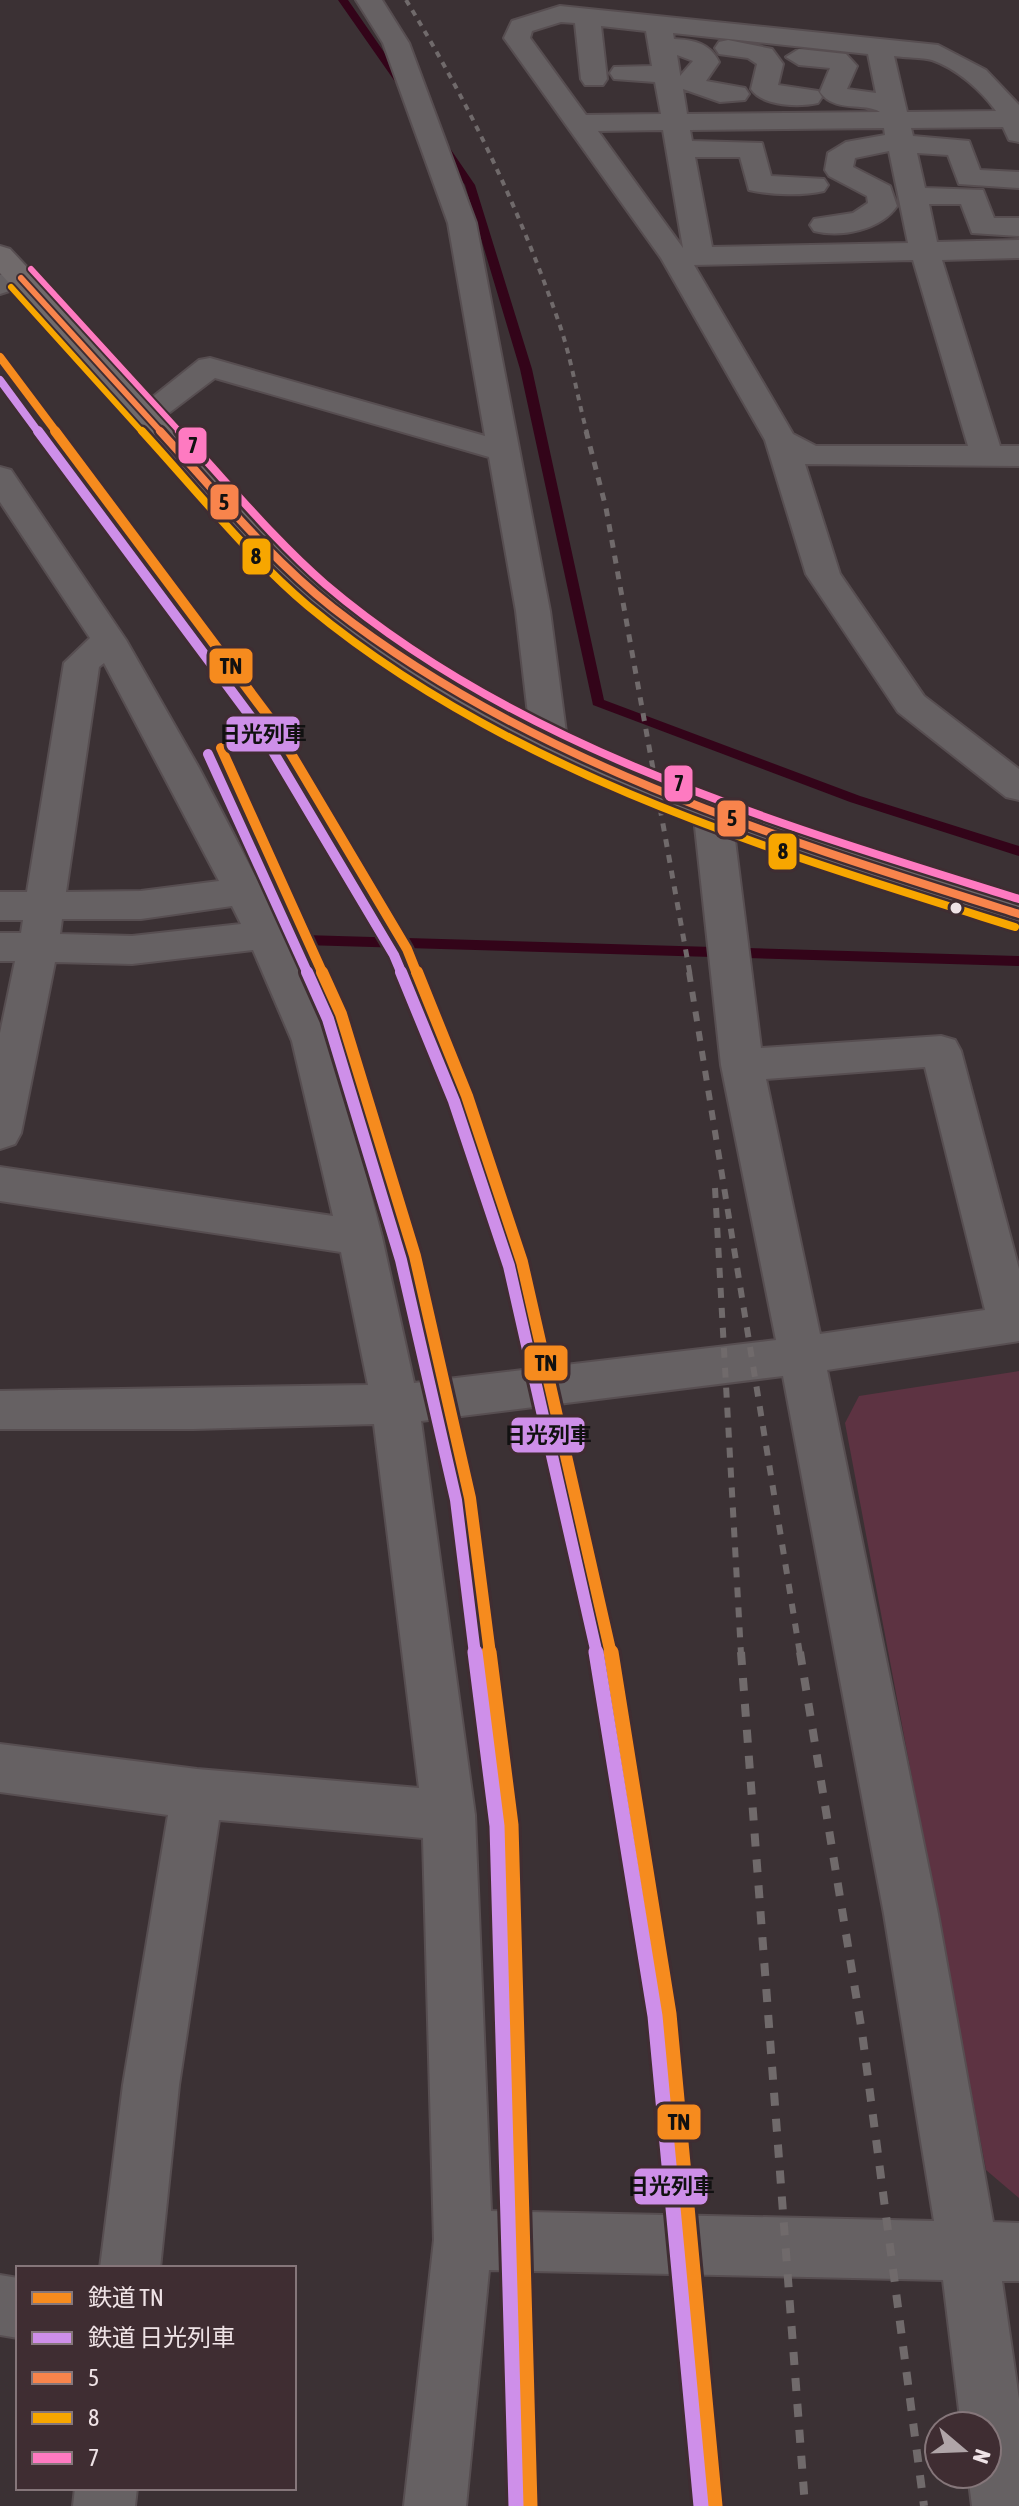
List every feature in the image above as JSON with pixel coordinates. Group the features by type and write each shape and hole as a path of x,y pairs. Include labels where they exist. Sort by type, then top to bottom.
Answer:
{"main road":[{"path":"7,273 146,415 237,515 333,608 407,662 549,740 712,808 885,872 1019,914"}],"street":[{"path":"369,0 396,43 462,223 533,611 549,740"},
{"path":"736,94 720,94 694,86 692,78 706,62 698,50 660,35 587,16 560,14 542,17 521,26 517,38 576,123 687,257 781,440 823,574 911,704 1019,788"},
{"path":"587,16 594,79"},
{"path":"660,35 796,47 879,46 938,53 975,72 1017,127"},
{"path":"660,35 680,148 687,257"},
{"path":"726,39 742,122"},
{"path":"726,39 769,59 771,66 764,89 778,95 809,139"},
{"path":"781,440 810,456 1003,456 925,252 879,46"},
{"path":"796,47 837,60 844,66 833,86 833,92 841,97 853,101 891,101"},
{"path":"796,47 809,139 831,254"},
{"path":"623,73 667,74"},
{"path":"576,123 742,122 809,139 1017,127"},
{"path":"680,148 752,149 759,184 809,139"},
{"path":"824,225 861,221 883,206 880,192 839,170 842,153 857,145 901,143 959,147 969,178 1019,180"},
{"path":"913,196 973,196 982,227 1019,227"},
{"path":"687,257 1019,249"},
{"path":"146,415 210,367 504,451"},
{"path":"0,477 109,640 181,768 266,935 312,1041 360,1237 395,1404 449,1815 463,2240 435,2506"},
{"path":"0,1133 19,947 45,905 82,663 109,640"},
{"path":"712,808 742,1065 911,1914 994,2250 1003,2506"},
{"path":"0,906 141,905 243,891"},
{"path":"19,947 132,950 266,935"},
{"path":"0,1410 395,1404 489,1396 1015,1324 941,1051 742,1065"},
{"path":"0,1184 360,1237"},
{"path":"0,1768 197,1794 449,1815"},
{"path":"130,2266 151,2085 197,1794"},
{"path":"463,2240 994,2250"}],"shaded area":[{"path":"1019,1371 1019,2198 986,2170 845,1423 859,1396"}],"waterway":[{"path":"343,0 406,91"},
{"path":"441,143 470,185 526,369 598,702 855,799 1019,851"},
{"path":"269,939 1019,961"}],"railway":[{"path":"406,0 471,116 526,236 563,334 587,433"},
{"path":"586,431 606,508 690,974"},
{"path":"689,972 800,1654"},
{"path":"715,1188 741,1654"},
{"path":"741,1652 805,2506"},
{"path":"800,1652 862,2032 924,2506"}],"rail line":[{"name":"TN","path":"0,357 271,720 407,949 467,1096 522,1262 605,1617 669,2014 715,2506"},
{"name":"日光列車","path":"0,380 259,728 394,955 454,1101 509,1266 591,1620 655,2016 701,2506"},
{"name":"TN","path":"221,748 341,1014 415,1256 470,1498 511,1825 530,2506"},
{"name":"日光列車","path":"208,754 328,1019 401,1260 456,1500 497,1826 516,2506"}],"transit line":[{"name":"7","path":"31,269 291,551 343,598 419,652 499,700 582,742 667,779 842,843 1019,899"},
{"name":"5","path":"21,278 281,562 334,609 411,664 492,712 575,754 662,792 840,857 1019,914"},
{"name":"8","path":"11,287 273,573 326,620 403,675 485,724 569,766 656,804 834,869 1015,927"}]}
